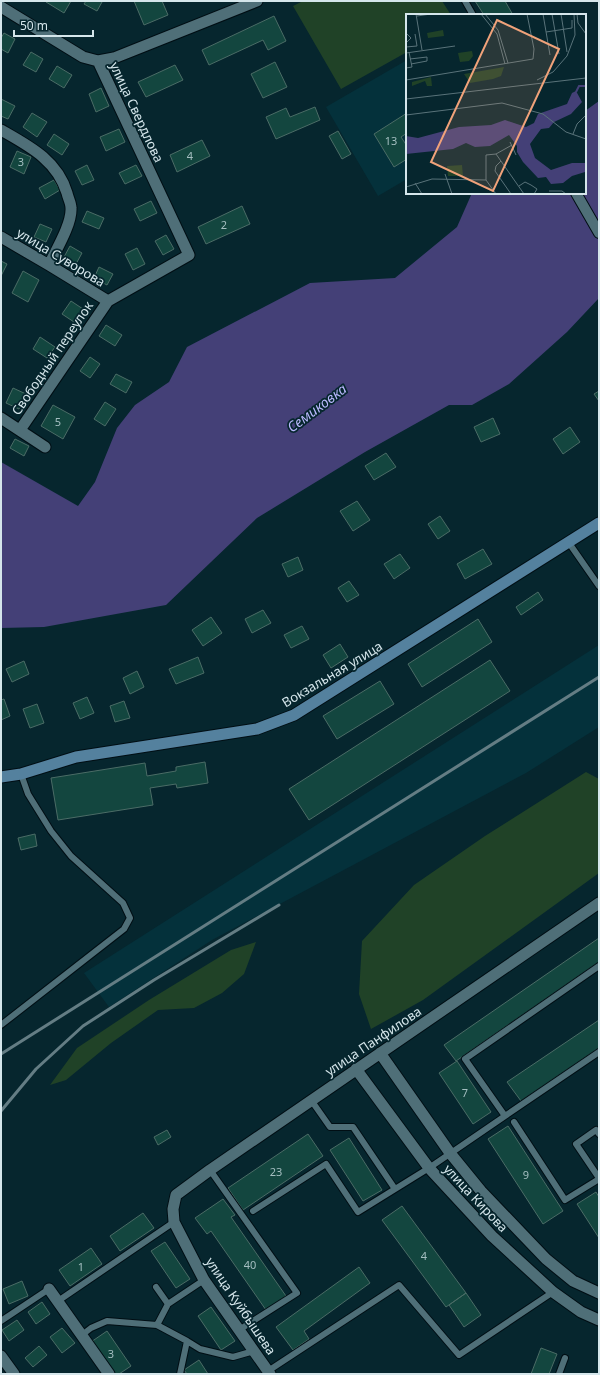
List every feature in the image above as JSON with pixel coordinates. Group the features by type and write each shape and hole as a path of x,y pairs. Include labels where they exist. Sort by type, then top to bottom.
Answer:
{"main road":[{"name":"Вокзальная улица","path":"1,778 21,774 76,757 257,729 294,716 570,543 599,523"}],"street":[{"path":"98,61 114,58 258,1"},
{"name":"улица Свердлова","path":"1,6 82,57 98,61 189,255"},
{"path":"1,130 38,152 55,168 66,188 72,208 67,227 49,265"},
{"path":"577,194 599,233"},
{"name":"улица Суворова","path":"1,238 49,265 108,302 189,255"},
{"name":"Свободный переулок","path":"20,430 108,302"},
{"path":"1,418 45,447"},
{"name":"улица Панфилова","path":"173,1209 176,1195 210,1170 599,903"},
{"name":"улица Кирова","path":"380,1053 450,1153 481,1191 546,1259 573,1281 599,1293"},
{"name":"улица Кирова","path":"356,1069 429,1168 492,1236 553,1292 581,1312 599,1320"},
{"name":"улица Куйбышева","path":"173,1209 174,1222 204,1280 269,1373"},
{"path":"49,1289 109,1374"},
{"path":"1,1356 14,1374"}],"lane":[{"path":"465,1 472,14"},
{"path":"570,543 599,586"},
{"path":"1,1025 124,929 130,918 123,903 71,856 51,831 28,794 21,774"},
{"path":"505,1116 465,1059 599,966"},
{"path":"253,1212 326,1164 358,1212 429,1168 599,1052"},
{"path":"311,1100 330,1127 353,1127 395,1189"},
{"path":"514,1122 565,1200 599,1178 576,1144 596,1130 599,1134"},
{"path":"210,1170 297,1293 239,1330"},
{"path":"58,1301 174,1222"},
{"path":"157,1325 168,1304 204,1280"},
{"path":"269,1373 399,1285 460,1355 553,1292"},
{"path":"156,1286 168,1304"},
{"path":"1,1321 49,1289"},
{"path":"82,1334 107,1321 157,1325 187,1341 200,1350 233,1357 254,1351"},
{"path":"180,1374 187,1341"},
{"path":"559,1374 565,1358"}],"shaded area":[{"path":"406,61 406,180 378,196 326,107"},
{"path":"599,645 599,727 526,773 212,940 109,1007 84,973"}],"green space":[{"path":"303,1 442,1 450,14 406,14 406,53 341,89 293,6"},
{"path":"586,772 599,779 599,873 423,1000 371,1029 359,994 362,941 414,885 485,836"},
{"path":"256,942 244,974 222,993 194,1008 158,1010 111,1043 66,1080 50,1085 77,1048 149,1000 231,950"}],"water":[{"name":"Семиковка","path":"599,101 599,298 567,332 509,384 472,405 449,405 365,452 257,518 166,605 44,627 1,628 1,462 78,506 95,482 117,428 135,405 169,382 187,347 310,283 395,278 457,227 472,194 586,194 586,110"}],"building":[{"path":"46,1 71,1 64,13"},
{"path":"86,1 102,2 97,11 84,4"},
{"path":"134,1 162,1 168,15 144,25"},
{"path":"475,1 505,1 512,14 483,14"},
{"path":"274,16 286,41 268,50 263,40 209,65 202,50"},
{"path":"4,33 15,39 8,53 1,49 1,38"},
{"path":"31,52 43,59 36,72 23,65"},
{"path":"275,62 287,87 263,98 251,74"},
{"path":"175,65 183,80 146,97 138,82"},
{"path":"57,66 72,75 64,88 49,79"},
{"path":"101,88 109,106 96,112 89,94"},
{"path":"1,99 15,106 8,119 1,116"},
{"path":"315,107 320,120 276,139 266,117 286,108 290,117"},
{"path":"32,113 47,122 37,137 23,127"},
{"path":"406,114 406,134 401,137 406,144 406,160 394,167 374,134"},
{"path":"119,129 125,142 106,151 100,137"},
{"path":"338,131 351,154 342,159 329,136"},
{"path":"54,134 69,144 62,155 47,145"},
{"path":"202,140 210,156 177,172 170,155"},
{"path":"17,151 31,157 24,174 10,167"},
{"path":"87,165 94,180 82,185 75,171"},
{"path":"136,165 142,176 125,184 119,173"},
{"path":"54,180 60,190 45,199 39,188"},
{"path":"151,201 157,213 140,221 134,209"},
{"path":"242,206 250,224 206,244 198,227"},
{"path":"87,211 104,218 99,229 82,222"},
{"path":"40,224 52,229 46,242 34,237"},
{"path":"166,235 174,249 163,255 155,241"},
{"path":"70,246 82,253 76,264 64,257"},
{"path":"137,248 145,264 133,270 125,254"},
{"path":"1,261 7,264 1,276"},
{"path":"99,267 113,274 107,285 94,278"},
{"path":"23,271 39,280 28,302 12,293"},
{"path":"71,301 86,311 77,324 62,314"},
{"path":"106,325 122,335 115,346 99,336"},
{"path":"40,337 55,347 47,358 33,349"},
{"path":"90,357 100,364 90,378 80,371"},
{"path":"116,374 132,382 126,393 110,384"},
{"path":"13,388 26,394 19,409 6,403"},
{"path":"599,391 599,401 594,394"},
{"path":"105,402 116,409 105,426 94,419"},
{"path":"53,405 75,417 63,439 41,426"},
{"path":"493,418 500,434 481,442 474,427"},
{"path":"570,427 580,442 563,454 553,439"},
{"path":"15,439 29,446 24,456 10,448"},
{"path":"386,453 396,467 374,480 365,466"},
{"path":"357,501 370,520 353,531 340,511"},
{"path":"440,516 450,531 438,539 428,524"},
{"path":"483,549 492,564 465,579 457,564"},
{"path":"400,554 410,568 394,579 384,564"},
{"path":"298,557 303,570 288,577 282,564"},
{"path":"349,581 359,595 347,602 338,588"},
{"path":"538,592 543,600 521,615 516,607"},
{"path":"263,610 271,623 252,633 245,619"},
{"path":"211,617 222,633 203,646 192,630"},
{"path":"478,619 492,642 422,687 408,664"},
{"path":"302,626 309,639 291,648 284,635"},
{"path":"340,644 348,657 331,668 323,655"},
{"path":"198,657 204,673 176,684 169,669"},
{"path":"490,660 510,691 309,820 289,789"},
{"path":"24,661 29,674 12,682 6,669"},
{"path":"137,671 144,687 130,694 123,678"},
{"path":"380,681 394,704 337,739 323,716"},
{"path":"87,697 94,713 80,719 73,703"},
{"path":"4,699 10,716 1,720 1,700"},
{"path":"124,701 130,718 115,722 110,706"},
{"path":"37,704 44,723 30,728 23,709"},
{"path":"205,762 208,783 177,788 176,784 150,788 153,805 58,820 51,778 145,763 147,776 176,771 176,767"},
{"path":"35,834 37,846 21,850 18,838"},
{"path":"599,938 599,962 456,1061 444,1045"},
{"path":"599,1020 599,1048 521,1101 507,1082"},
{"path":"457,1061 491,1112 473,1124 439,1073"},
{"path":"508,1126 563,1211 543,1224 488,1139"},
{"path":"167,1130 171,1137 158,1145 154,1137"},
{"path":"308,1134 323,1156 243,1210 228,1188"},
{"path":"349,1138 382,1190 363,1201 330,1150"},
{"path":"596,1192 599,1197 599,1238 577,1204"},
{"path":"223,1199 235,1215 231,1217 286,1296 266,1310 211,1231 207,1234 195,1218"},
{"path":"402,1206 466,1293 446,1307 382,1220"},
{"path":"143,1213 154,1228 120,1251 110,1236"},
{"path":"165,1242 190,1279 176,1288 151,1251"},
{"path":"91,1248 102,1264 70,1286 59,1270"},
{"path":"359,1267 370,1283 304,1331 309,1339 293,1350 276,1327"},
{"path":"22,1281 28,1296 9,1304 3,1289"},
{"path":"466,1293 481,1315 464,1327 449,1305"},
{"path":"42,1302 50,1314 36,1324 28,1312"},
{"path":"211,1307 235,1341 221,1350 198,1316"},
{"path":"17,1320 24,1330 9,1341 2,1330"},
{"path":"62,1328 75,1343 62,1353 50,1337"},
{"path":"107,1331 131,1366 119,1374 113,1374 91,1342"},
{"path":"39,1346 47,1355 33,1367 25,1358"},
{"path":"541,1348 557,1354 549,1374 531,1374"},
{"path":"199,1360 208,1374 187,1374 184,1370"}],"railway":[{"path":"1,1054 599,677"},
{"path":"1,1111 36,1069 83,1026 154,980 279,905"}]}
